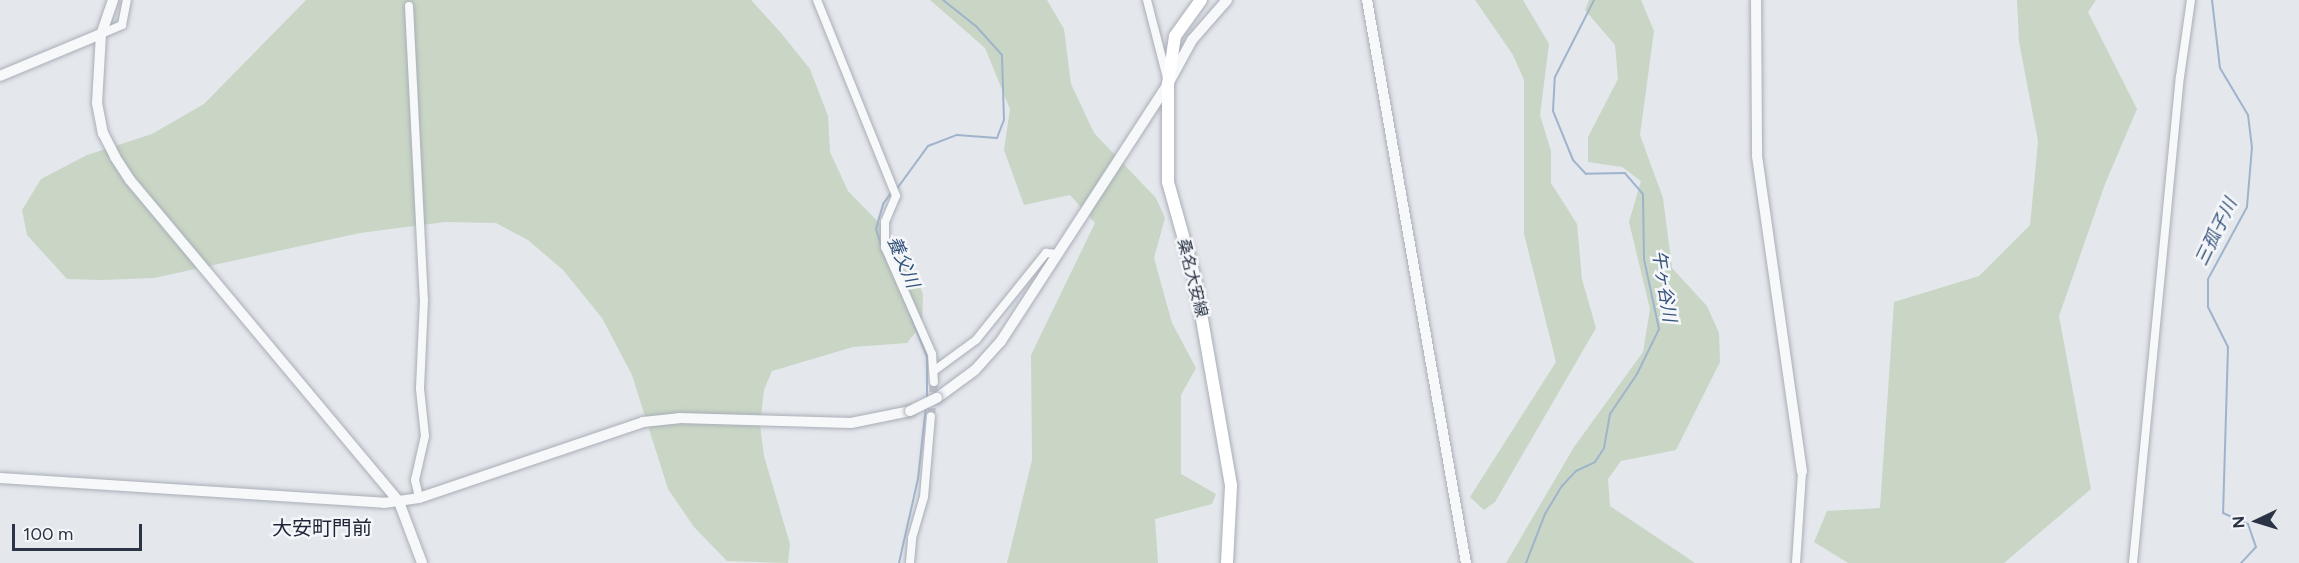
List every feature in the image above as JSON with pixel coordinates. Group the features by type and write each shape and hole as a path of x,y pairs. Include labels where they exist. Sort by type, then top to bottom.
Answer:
{"main road":[{"name":"桑名大安線","path":"1201,0 1175,36 1168,84 1168,182 1195,279 1232,486 1227,563"}],"street":[{"path":"113,0 101,34 97,104 104,133 125,172 399,502 422,563"},
{"path":"0,76 122,26 128,0"},
{"path":"818,0 896,196 885,222 885,247 932,354 935,370 934,382"},
{"path":"1147,0 1168,84"},
{"path":"0,478 348,503 399,502 419,498 614,429 643,422 695,418 851,423 884,419 921,406 948,392 984,361 1055,258 1168,84 1192,40 1227,0"},
{"path":"1367,0 1466,563"},
{"path":"1756,0 1757,156 1802,472 1796,563"},
{"path":"2133,563 2191,0"},
{"path":"408,6 424,300 420,389 425,436 415,480 419,498"},
{"path":"935,370 976,340 1046,253 1055,258"},
{"path":"910,563 924,497 931,416"}],"green space":[{"path":"306,0 751,0 781,33 810,69 828,116 830,152 848,191 883,227 912,268 923,294 922,324 907,343 853,347 772,371 764,390 760,425 764,456 790,544 788,563 727,561 694,527 668,489 632,375 602,318 563,270 528,240 496,223 445,222 360,233 154,278 102,280 67,279 27,235 22,210 41,179 87,155 152,134 204,104"},
{"path":"930,0 1047,0 1064,29 1071,84 1094,133 1156,198 1165,218 1154,258 1172,323 1196,368 1181,395 1181,474 1216,494 1212,504 1155,519 1158,563 1007,563 1032,460 1031,355 1095,223 1070,195 1024,205 1004,150 1010,109 985,48"},
{"path":"1475,0 1523,0 1549,44 1540,115 1551,151 1551,183 1577,224 1582,279 1596,328 1495,502 1484,510 1470,497 1556,362 1524,234 1524,80 1513,55"},
{"path":"1589,0 1641,0 1654,31 1640,135 1663,198 1672,268 1707,306 1719,333 1720,362 1676,450 1621,461 1608,479 1610,506 1695,563 1506,563 1574,447 1643,352 1650,309 1629,222 1641,181 1622,167 1588,162 1588,137 1618,79 1615,45 1585,10"},
{"path":"2017,0 2096,0 2088,12 2137,109 2105,184 2059,316 2091,489 2004,563 1848,563 1814,542 1827,511 1880,508 1894,302 1979,276 2030,225 2038,141 2019,42"}],"waterway":[{"name":"養父川","path":"896,190 928,146 957,135 997,138 1004,120 1002,55 977,27 943,0"},
{"name":"午ヶ谷川","path":"1526,563 1545,514 1562,486 1576,471 1595,462 1604,448 1610,414 1637,374 1659,329 1644,259 1643,194 1625,173 1586,174 1573,160 1553,111 1555,77 1594,0"},
{"name":"三孤子川","path":"2212,0 2220,68 2248,115 2252,147 2247,207 2208,279 2208,307 2228,347 2223,513 2248,524 2256,547 2241,563"},
{"name":"養父川","path":"886,260 876,229 883,204 891,193"},
{"name":"養父川","path":"910,314 927,357 927,398"},
{"name":"養父川","path":"899,563 918,479 926,407"}],"tunnel":[{"path":"931,416 934,382"}],"district":[{"name":"大安町門前","path":"322,528"}]}
